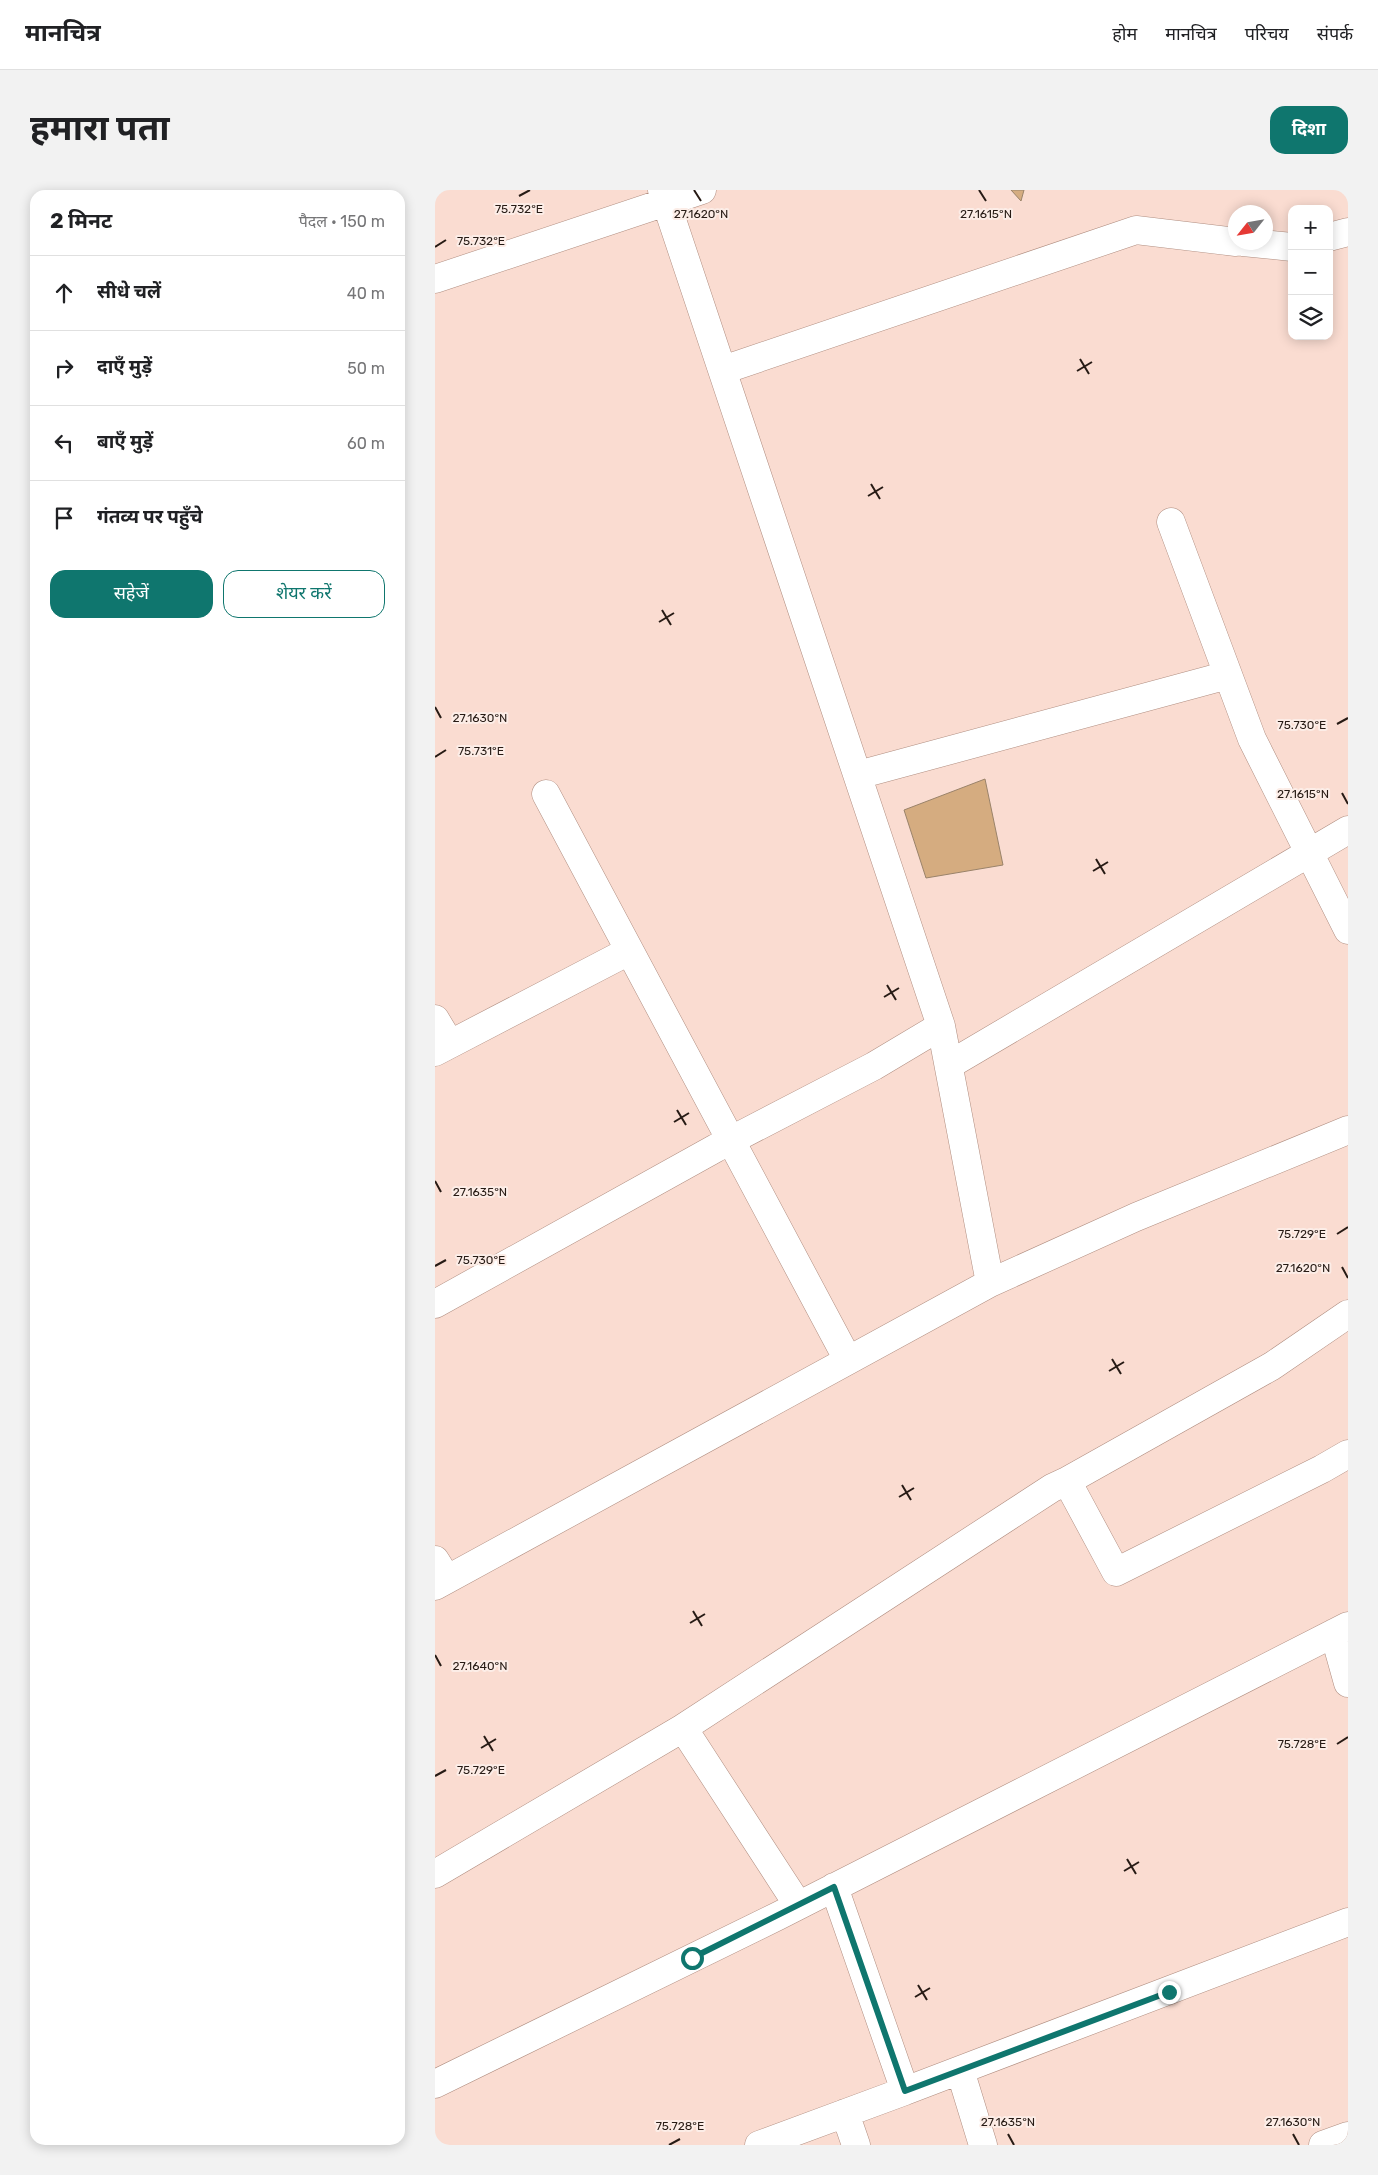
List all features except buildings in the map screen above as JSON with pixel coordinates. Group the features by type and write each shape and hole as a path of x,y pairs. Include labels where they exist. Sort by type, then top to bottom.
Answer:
{"street":[{"path":"435,279 664,196 702,190"},
{"path":"664,196 941,1026 990,1284"},
{"path":"723,370 1136,230 1228,241"},
{"path":"1333,236 1348,232"},
{"path":"1273,245 1288,247"},
{"path":"1171,522 1252,739 1348,930"},
{"path":"858,775 1228,674"},
{"path":"545,794 848,1360"},
{"path":"949,1065 1348,830"},
{"path":"435,1019 442,1048 629,951"},
{"path":"435,1304 731,1141 874,1066 941,1026"},
{"path":"439,1575 990,1284 1136,1217 1348,1130"},
{"path":"435,1874 683,1728 1052,1488 1272,1366 1348,1314"},
{"path":"1067,1481 1116,1572 1322,1469 1348,1454"},
{"path":"435,2084 834,1887 1341,1630 1348,1683"},
{"path":"683,1728 798,1905"},
{"path":"834,1887 905,2091"},
{"path":"759,2145 1348,1922"},
{"path":"960,2070 983,2145"},
{"path":"845,2113 856,2145"},
{"path":"1323,2145 1348,2136"}],"route":[{"path":"692,1958 834,1887 905,2091 1169,1992"}]}
